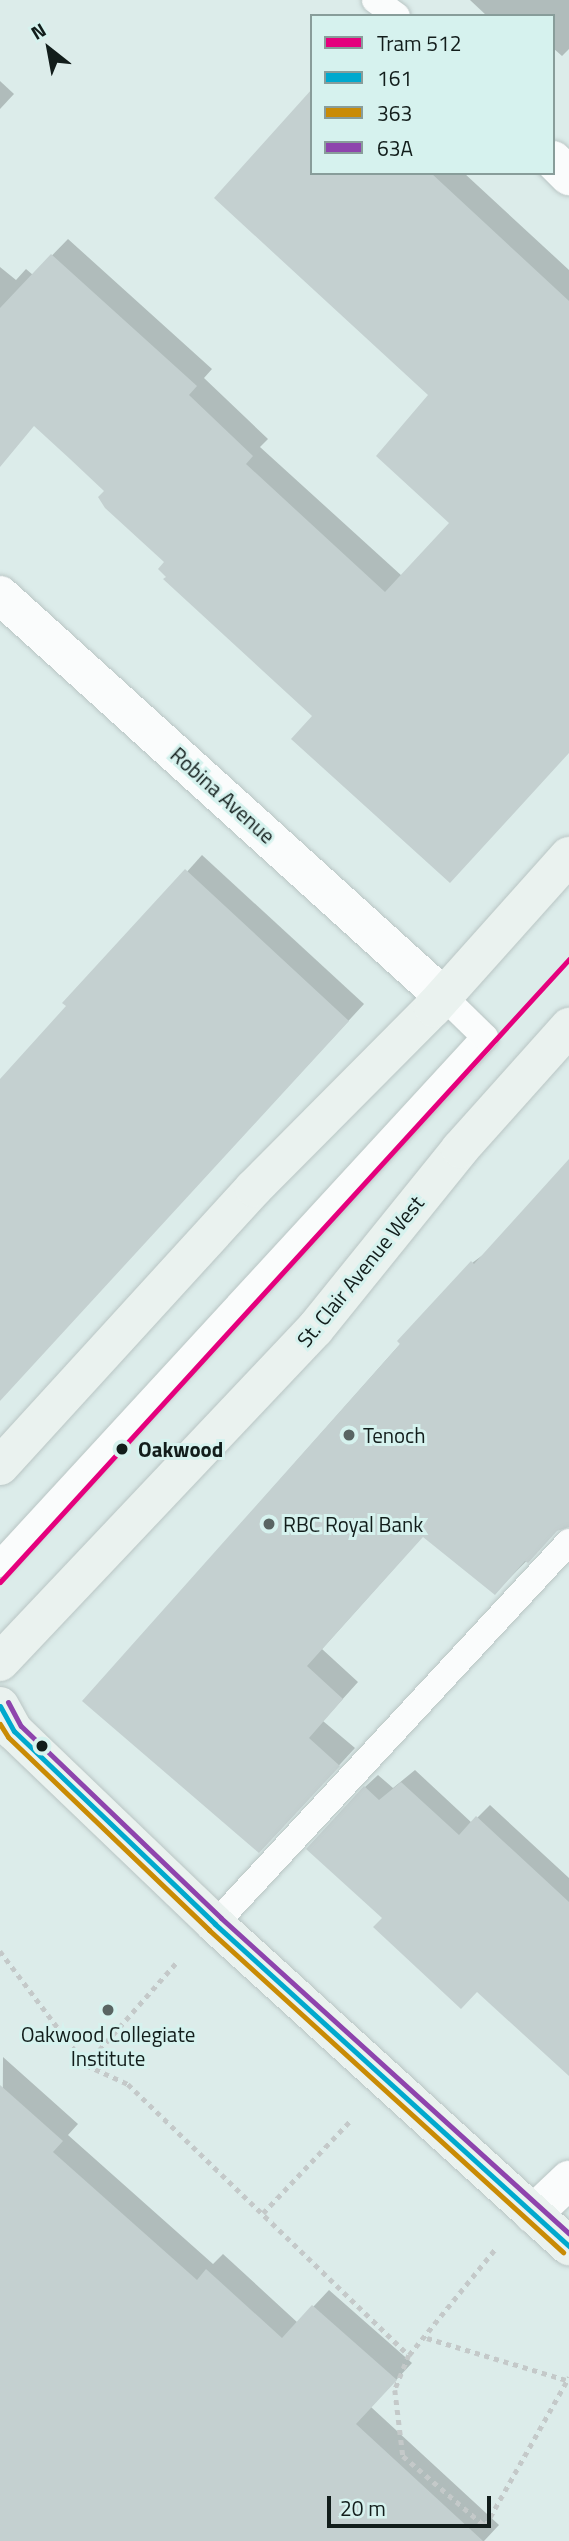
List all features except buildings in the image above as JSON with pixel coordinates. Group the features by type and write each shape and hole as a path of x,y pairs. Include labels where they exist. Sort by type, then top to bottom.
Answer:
{"main road":[{"path":"0,1466 254,1188 444,997 569,856"},
{"name":"St. Clair Avenue West","path":"0,1662 138,1521 315,1329 460,1149 569,1027"},
{"path":"0,1706 13,1731 215,1924 569,2246"}],"street":[{"path":"555,162 569,176"},
{"name":"Robina Avenue","path":"0,595 444,997"},
{"path":"533,2214 569,2180"}],"lane":[{"path":"375,0 394,14"},
{"path":"0,1564 485,1037 444,997"},
{"path":"215,1924 569,1542"}],"path":[{"path":"0,1951 86,2065 128,2084 409,2355"},
{"path":"86,2065 176,1964"},
{"path":"263,2213 350,2121"},
{"path":"427,2338 568,2379 540,2436 485,2526 403,2456 395,2390 409,2355 427,2338 495,2249"}],"tram line":[{"name":"512","path":"0,1582 569,959"}],"transit line":[{"name":"63A","path":"8,1702 21,1726 221,1918 569,2234"},
{"name":"161","path":"0,1706 14,1731 215,1924 569,2246"},
{"name":"363","path":"0,1724 8,1737 209,1930 563,2252"}],"place":[{"name":"Tenoch","path":"349,1435"},
{"name":"Oakwood","path":"122,1449"},
{"name":"RBC Royal Bank","path":"269,1524"},
{"name":"Oakwood Collegiate Institute","path":"108,2010"}]}
